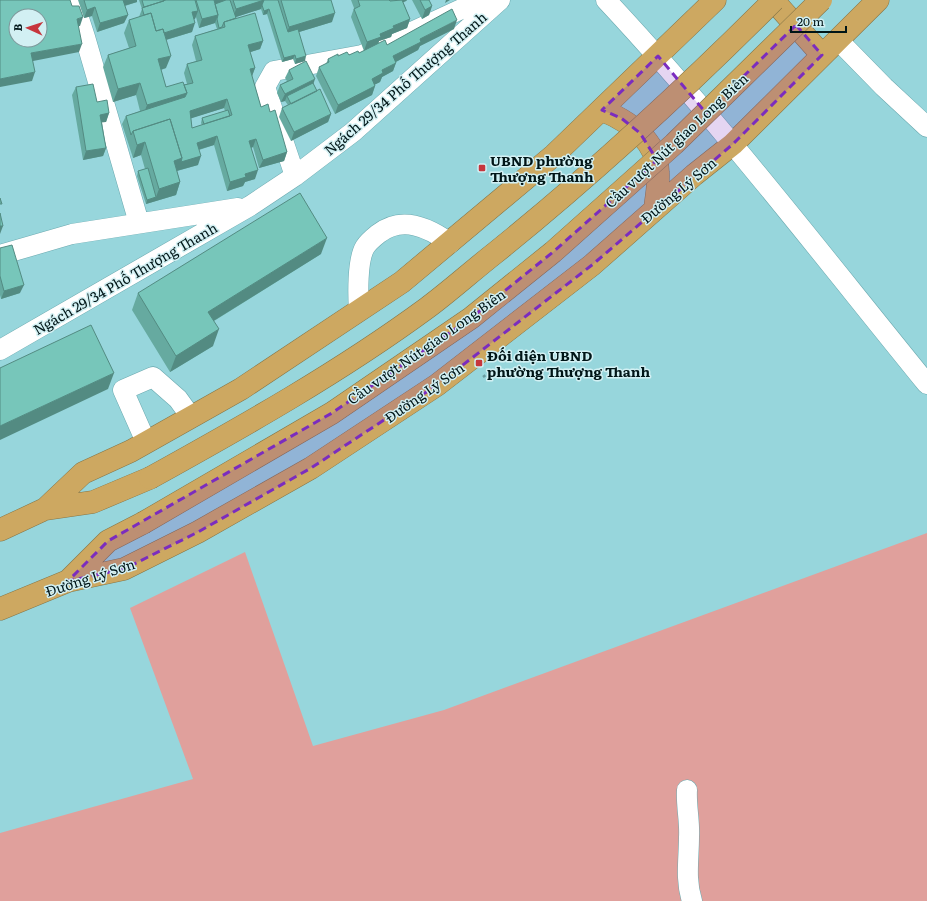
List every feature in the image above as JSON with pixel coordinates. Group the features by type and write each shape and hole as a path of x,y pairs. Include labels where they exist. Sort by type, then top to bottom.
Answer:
{"highway":[{"path":"45,509 83,473 146,442 241,389 402,282 554,155 715,0"},
{"path":"0,530 45,509 93,502 150,478 243,427 333,371 427,308 532,224 620,147 703,71 774,0 822,55"},
{"name":"Cầu vượt Nút giao Long Biên","path":"68,581 108,541 143,523 332,413 471,318 553,252 674,144 821,0"},
{"name":"Đường Lý Sơn","path":"0,609 68,581 124,569 198,532 311,468 437,385 592,264 654,209 733,144 878,0"},
{"path":"602,110 629,123 651,147 656,157 658,172 654,209"}],"street":[{"path":"72,0 86,37 139,223"},
{"path":"295,176 265,87 274,71 362,55 481,0"},
{"name":"Ngách 29/34 Phố Thượng Thanh","path":"0,350 250,206 295,176 353,132 500,0"},
{"path":"606,0 658,56 733,144 927,384"},
{"path":"838,40 884,87 927,127"},
{"name":"Ngách 29/34 Phố Thượng Thanh","path":"0,255 72,234 250,206"},
{"path":"359,311 359,271 364,248 386,228 406,224 422,226 450,243"},
{"path":"146,442 123,390 153,377 178,399 191,417"},
{"path":"687,790 686,804 690,834 687,868 688,889 692,901"}],"highlighted area":[{"path":"796,25 822,55 733,144 592,265 437,385 311,468 198,532 124,569 68,581 108,541 332,413 471,318 553,252 657,160 640,133 621,118 602,110 658,56 706,113"}],"shaded area":[{"path":"927,533 927,901 0,901 0,833 193,779 130,608 245,552 313,746 444,710"}],"building":[{"path":"0,0 70,0 72,6 79,6 83,17 77,19 82,44 31,53 35,72 0,79"},
{"path":"84,0 123,0 128,15 100,23 95,7 87,10"},
{"path":"142,0 163,0 164,1 144,7"},
{"path":"166,0 195,0 198,11 192,12 195,23 164,33 163,29 156,31 151,13 144,15 142,8"},
{"path":"196,0 214,0 218,15 202,19"},
{"path":"230,0 236,18 224,22 222,27 219,28 215,4"},
{"path":"233,0 264,0 236,9"},
{"path":"264,0 278,0 288,32 298,29 306,56 296,59 295,55 284,58 269,9 264,11 262,5"},
{"path":"281,0 331,0 335,13 289,27"},
{"path":"358,0 402,0 410,19 393,26 394,28 380,34 381,37 367,42 354,9 360,6"},
{"path":"420,0 429,0 432,6 425,10"},
{"path":"452,9 457,20 420,39 421,42 393,56 396,63 382,70 383,73 372,79 375,86 338,105 319,67 329,62 328,59 338,54 338,56 347,52 349,55 358,51 359,53 385,40 387,45"},
{"path":"151,13 156,31 163,29 171,56 158,59 166,87 183,82 187,93 147,105 140,83 118,89 108,55 136,46 129,20"},
{"path":"255,13 263,41 248,45 255,68 250,69 261,107 268,104 270,112 275,110 287,152 263,160 256,139 249,141 258,170 245,174 246,177 230,182 217,136 197,143 201,156 181,162 182,158 170,119 133,131 131,135 126,116 185,97 187,93 184,85 193,83 187,64 202,60 195,36 225,27 224,22","holes":["227,99 232,115 192,128 190,111"]},
{"path":"306,61 315,79 285,94 280,85 293,79 289,70"},
{"path":"313,83 317,91 291,104 287,96"},
{"path":"93,84 97,102 107,100 109,113 100,115 106,148 86,151 76,87"},
{"path":"320,89 331,114 294,132 282,108"},
{"path":"228,110 230,116 204,124 202,118"},
{"path":"170,119 182,158 174,161 180,182 159,189 145,142 137,145 133,131"},
{"path":"148,168 156,197 147,200 138,171"},
{"path":"300,193 327,238 208,312 219,329 176,356 138,293"},
{"path":"0,213 3,226 0,226"},
{"path":"12,245 24,285 4,291 0,276 0,248"},
{"path":"91,325 114,373 0,426 0,368"}],"place":[{"name":"UBND phường Thượng Thanh","path":"482,168"},
{"name":"Đối diện UBND phường Thượng Thanh","path":"479,363"}]}
